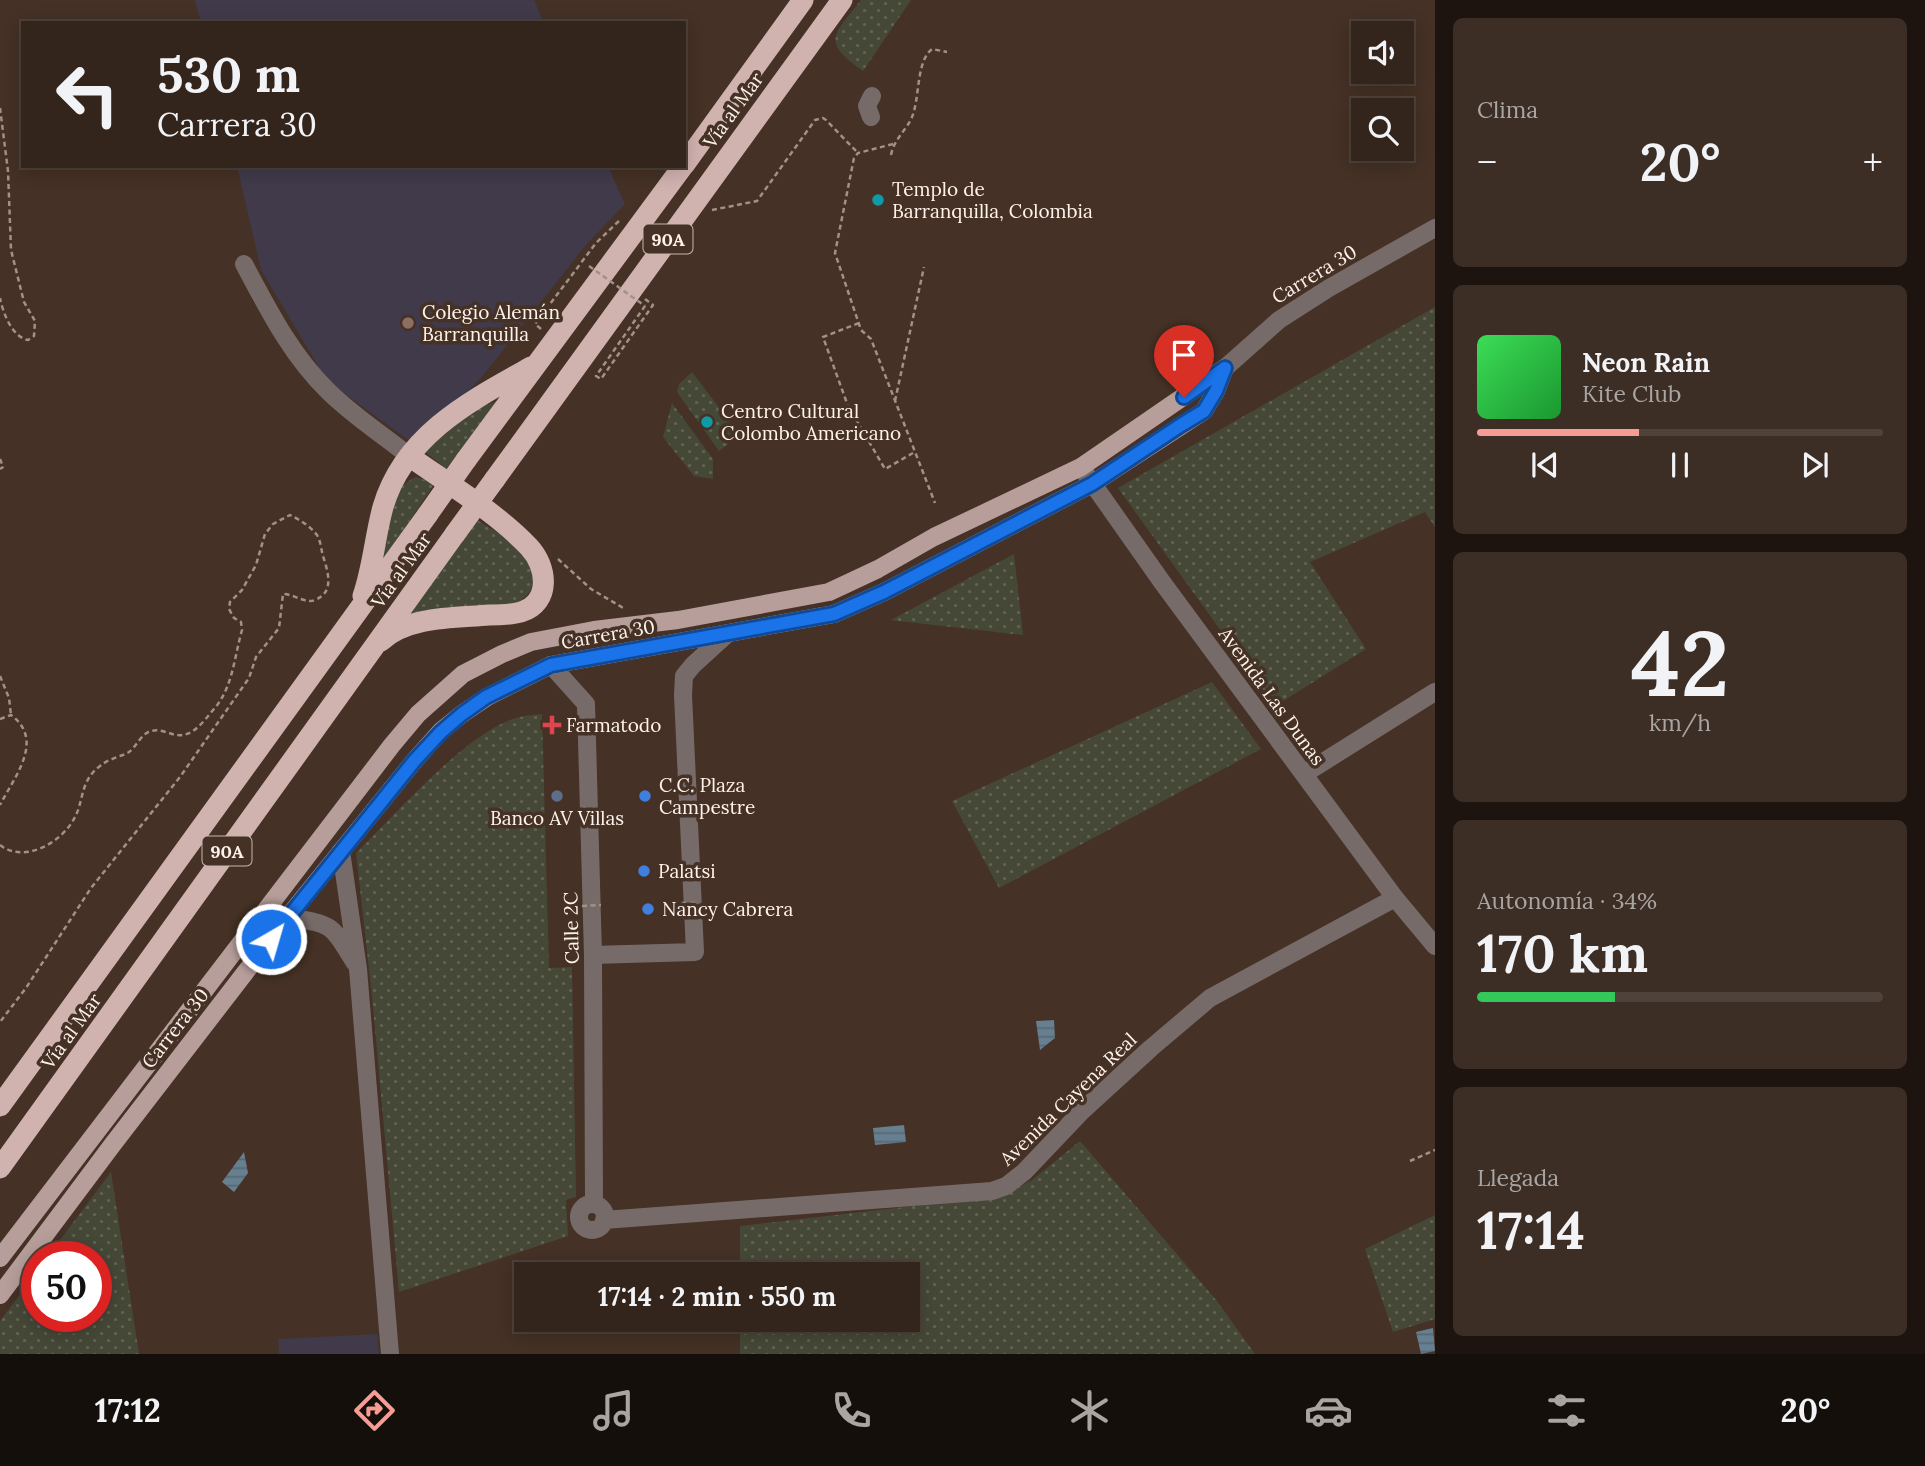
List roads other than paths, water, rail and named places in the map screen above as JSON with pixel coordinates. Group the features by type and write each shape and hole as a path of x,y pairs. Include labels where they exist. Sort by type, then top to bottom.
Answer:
{"highway":[{"name":"Vía al Mar","path":"686,163 803,0"},
{"name":"Vía al Mar","path":"0,1168 842,0"},
{"name":"Vía al Mar","path":"0,1106 466,460 683,168"},
{"path":"344,632 366,586 384,504 410,456 427,435 450,415 536,365"},
{"path":"358,669 384,638 409,625 519,613 530,607 541,595 545,576 542,564 529,547 508,528 410,456"}],"main road":[{"name":"Carrera 30","path":"0,1258 418,714 463,674 531,642 830,592 878,569 934,537 1080,467 1225,368"},
{"name":"Carrera 30","path":"0,1295 288,917 441,732 462,714 486,697 551,665 834,614 884,592 1092,484 1204,411 1225,368"}],"street":[{"path":"871,117 867,106 872,96"},
{"name":"Carrera 30","path":"1225,368 1249,342 1279,320 1329,288 1435,228"},
{"path":"244,264 281,332 306,368 328,392 410,456"},
{"name":"Avenida Las Dunas","path":"1080,467 1395,898 1435,946"},
{"path":"593,955 695,951 684,676 727,634"},
{"name":"Calle 2C","path":"551,665 586,704 593,955 594,1204"},
{"path":"1304,774 1435,692"},
{"path":"341,851 358,969 390,1354"},
{"name":"Avenida Cayena Real","path":"594,1204 601,1208 598,1225 992,1191 1006,1186 1024,1172 1122,1075 1210,998 1395,898"},
{"path":"288,917 326,924 335,932 358,969"}],"water":[{"path":"1054,1020 1055,1038 1040,1050 1036,1021"},
{"path":"904,1125 906,1142 875,1145 873,1128"},
{"path":"244,1152 248,1173 234,1192 222,1182"},
{"path":"1433,1328 1435,1351 1421,1354 1416,1332"}],"place":[{"name":"Templo de Barranquilla, Colombia","path":"878,200"},
{"name":"Colegio Alemán Barranquilla","path":"408,323"},
{"name":"Centro Cultural Colombo Americano","path":"707,422"},
{"name":"Farmatodo","path":"552,725"},
{"name":"Banco AV Villas","path":"557,796"},
{"name":"C.C. Plaza Campestre","path":"645,796"},
{"name":"Palatsi","path":"644,871"},
{"name":"Nancy Cabrera","path":"648,909"}]}
